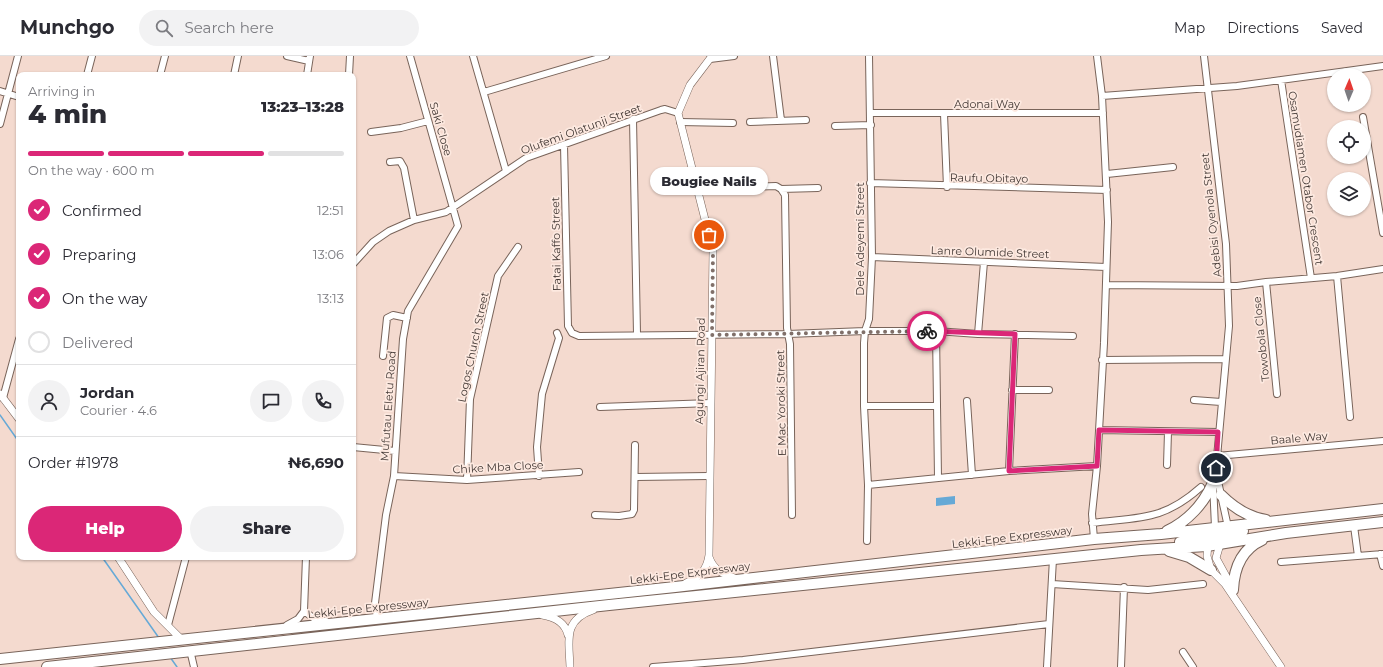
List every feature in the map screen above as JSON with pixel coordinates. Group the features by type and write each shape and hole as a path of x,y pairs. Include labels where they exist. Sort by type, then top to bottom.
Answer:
{"highway":[{"path":"1161,534 1176,527 1192,513 1203,500 1213,482"},
{"path":"1221,494 1244,513 1254,518 1282,521"},
{"name":"Lekki-Epe Expressway","path":"0,659 273,631 340,622 674,587 1094,539 1213,531 1228,527 1383,509"},
{"path":"1222,541 1232,533 1343,518 1360,512"},
{"path":"1207,546 1222,541 1383,522"},
{"path":"1105,554 1115,549 1188,542 1213,531"},
{"path":"1233,590 1235,570 1248,549 1255,543 1266,538 1286,533"},
{"name":"Lekki-Epe Expressway","path":"47,667 82,665 157,654 609,605 1141,550 1207,546"},
{"path":"1141,550 1165,549 1179,553 1211,570"},
{"path":"0,664 93,654 102,649"}],"street":[{"path":"0,124 18,56"},
{"path":"88,72 92,56"},
{"path":"161,72 165,56"},
{"path":"235,72 238,56"},
{"path":"288,56 309,59 307,72"},
{"path":"349,72 350,56"},
{"name":"Saki Close","path":"410,56 452,208"},
{"path":"473,56 506,170"},
{"path":"484,92 606,56"},
{"path":"678,113 690,85 711,57 734,56"},
{"path":"773,56 781,120"},
{"name":"Dele Adeyemi Street","path":"867,541 868,485 864,406 865,331 869,319 872,257 869,56"},
{"path":"1094,539 1092,514 1097,466 1106,285 1107,190 1102,96 1097,56"},
{"name":"Adebisi Oyenola Street","path":"1204,56 1226,244 1228,286 1229,326 1218,432 1216,468"},
{"path":"1102,96 1237,86 1383,66"},
{"name":"Osamudiamen Otabor Crescent","path":"1281,80 1311,278"},
{"path":"0,91 16,96"},
{"name":"Olufemi Olatunji Street","path":"356,255 389,231 414,220 446,212 506,170 526,158 633,119 665,109 678,113"},
{"name":"Agungi Ajiran Road","path":"678,113 713,251 709,556"},
{"name":"Adonai Way","path":"870,113 1103,113"},
{"path":"944,114 947,187"},
{"path":"1363,117 1383,233"},
{"path":"633,119 637,334 712,335 865,331 936,331 978,334 1073,336"},
{"path":"750,122 806,120"},
{"path":"371,132 401,128 428,121"},
{"path":"680,122 733,123"},
{"path":"835,126 871,125"},
{"name":"Fatai Kaffo Street","path":"564,145 568,326 572,333 579,336 637,334"},
{"path":"390,162 400,161 404,168 414,220"},
{"path":"1107,174 1173,167"},
{"name":"Raufu Obitayo","path":"870,183 947,187 1107,190"},
{"path":"698,189 776,186 781,189 818,188"},
{"name":"E Mac Yoroki Street","path":"781,189 785,195 788,334 790,344 792,515"},
{"name":"Mufutau Eletu Road","path":"377,618 375,603 386,515 394,476 403,339 411,304 458,226 452,208"},
{"name":"Logos Church Street","path":"467,480 470,399 498,276 518,247"},
{"name":"Lanre Olumide Street","path":"872,257 1106,267"},
{"path":"978,334 984,262"},
{"name":"Osamudiamen Otabor Crescent","path":"1106,285 1228,286 1337,276 1383,269"},
{"path":"1337,276 1350,417"},
{"name":"Towobola Close","path":"1266,282 1277,394"},
{"path":"383,356 387,318 393,315 407,318"},
{"path":"936,331 938,478"},
{"path":"539,476 536,447 542,394 560,338 557,333"},
{"path":"1009,471 1015,334"},
{"path":"16,349 2,396 16,415"},
{"path":"1102,360 1225,359"},
{"path":"1012,390 1049,390"},
{"path":"1194,400 1221,402"},
{"path":"966,401 972,475"},
{"path":"600,407 711,403"},
{"path":"864,406 937,406"},
{"path":"1099,430 1218,432"},
{"path":"1167,466 1168,432"},
{"name":"Baale Way","path":"1217,456 1383,441"},
{"path":"595,515 620,516 632,514 634,510 636,477 636,445"},
{"path":"356,447 395,451"},
{"path":"868,485 1009,471 1097,466"},
{"path":"1216,468 1213,482 1213,531 1207,546 1208,562 1211,570 1225,584 1281,667"},
{"path":"1216,468 1228,527 1216,558 1233,590 1240,608"},
{"name":"Chike Mba Close","path":"394,476 467,480 579,472"},
{"path":"636,477 709,476"},
{"path":"1092,523 1158,515 1182,503 1201,487"},
{"path":"1354,526 1358,556"},
{"path":"1281,562 1381,554 1383,566"},
{"path":"709,556 712,565 717,570 722,574 737,579"},
{"path":"674,587 699,576 707,566 709,556"},
{"path":"1047,667 1053,559"},
{"path":"120,560 154,612 168,625 178,641"},
{"path":"168,625 185,560"},
{"path":"273,631 291,624 304,611 306,560"},
{"path":"1052,584 1164,589 1203,584"},
{"path":"1121,667 1124,587"},
{"path":"570,667 569,638 572,625 579,616 609,605"},
{"path":"304,611 316,620 340,622"},
{"path":"528,614 541,614 557,619 565,627 569,638"},
{"path":"653,667 743,660 1049,624"},
{"path":"186,651 194,667"},
{"path":"1183,652 1193,667"}],"water":[{"path":"955,496 955,504 936,506 936,498"}],"waterway":[{"path":"0,415 16,438"},
{"path":"104,560 159,638"},
{"path":"170,657 177,667"}],"way so far":[{"path":"709,235 713,251 712,335 927,331"}],"place":[{"name":"Bougiee Nails","path":"709,235"}],"route":[{"path":"927,331 978,334 1015,334 1009,471 1097,466 1099,430 1218,432 1216,468"}]}
